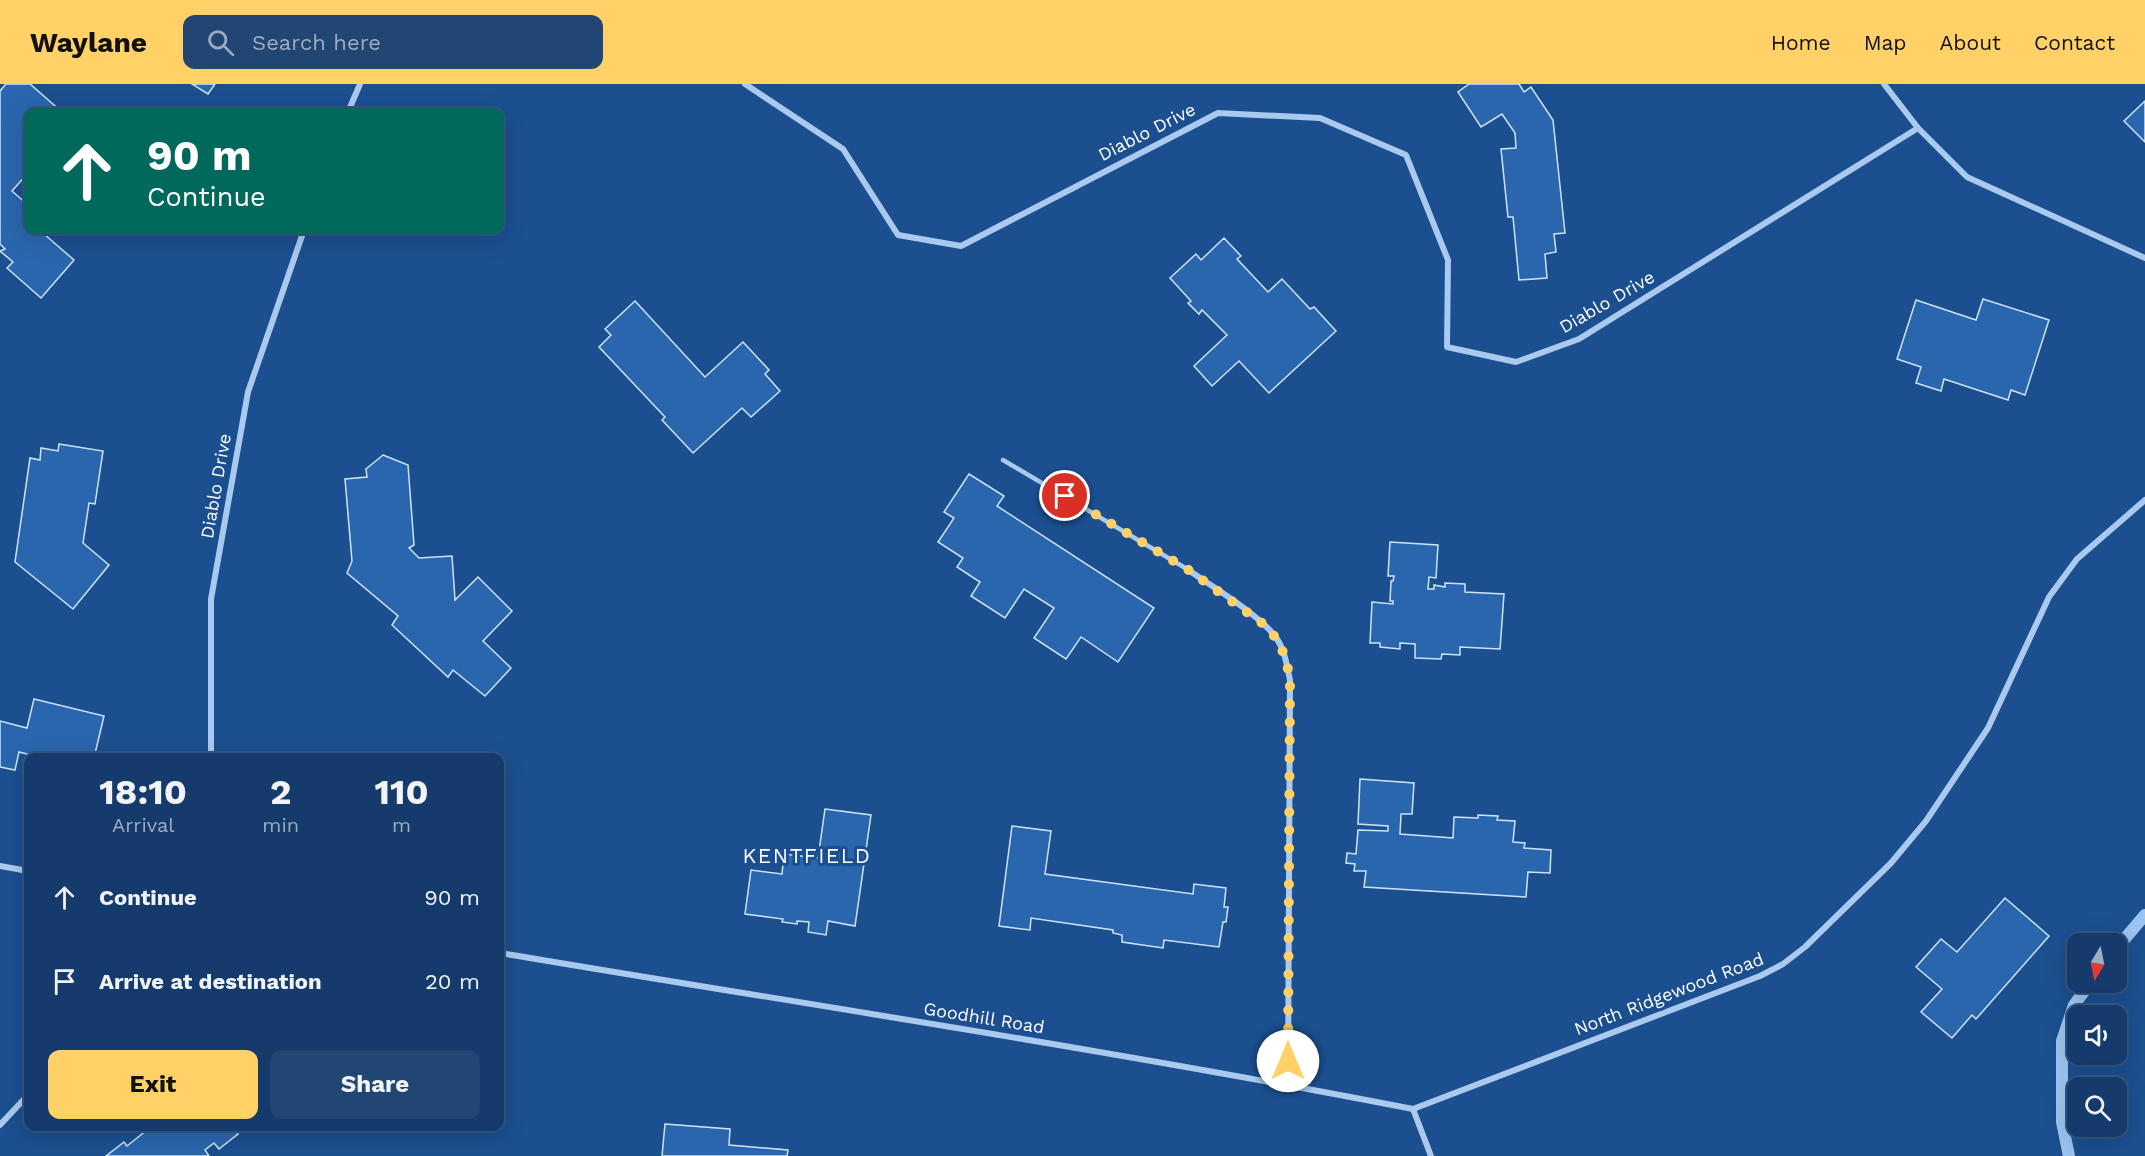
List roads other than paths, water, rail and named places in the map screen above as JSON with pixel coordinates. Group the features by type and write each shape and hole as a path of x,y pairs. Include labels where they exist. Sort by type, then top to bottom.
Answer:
{"street":[{"path":"350,108 360,84"},
{"name":"Diablo Drive","path":"745,84 843,149 898,235 961,246 1218,113 1320,118 1406,155 1448,260 1447,347 1516,362 1579,339 1918,128"},
{"path":"1884,84 1918,128 1967,177 2145,258"},
{"name":"Diablo Drive","path":"211,753 211,599 213,587 248,392 303,234"},
{"name":"North Ridgewood Road","path":"1413,1109 1760,976 1783,964 1805,947 1892,863 1926,821 1989,728 2049,597 2077,559 2145,500"},
{"path":"1187,569 1262,623 1277,639 1286,659 1290,680 1288,1085"},
{"path":"0,866 24,870"},
{"name":"Goodhill Road","path":"504,954 1288,1085 1413,1109"},
{"path":"0,1125 24,1099"},
{"path":"1413,1109 1431,1156"}],"lane":[{"path":"1003,460 1187,569"}],"waterway":[{"path":"2127,936 2145,915"},
{"path":"2069,1156 2062,1122 2062,1041 2074,1005 2083,993"}],"district":[{"name":"KENTFIELD","path":"807,856"}]}
